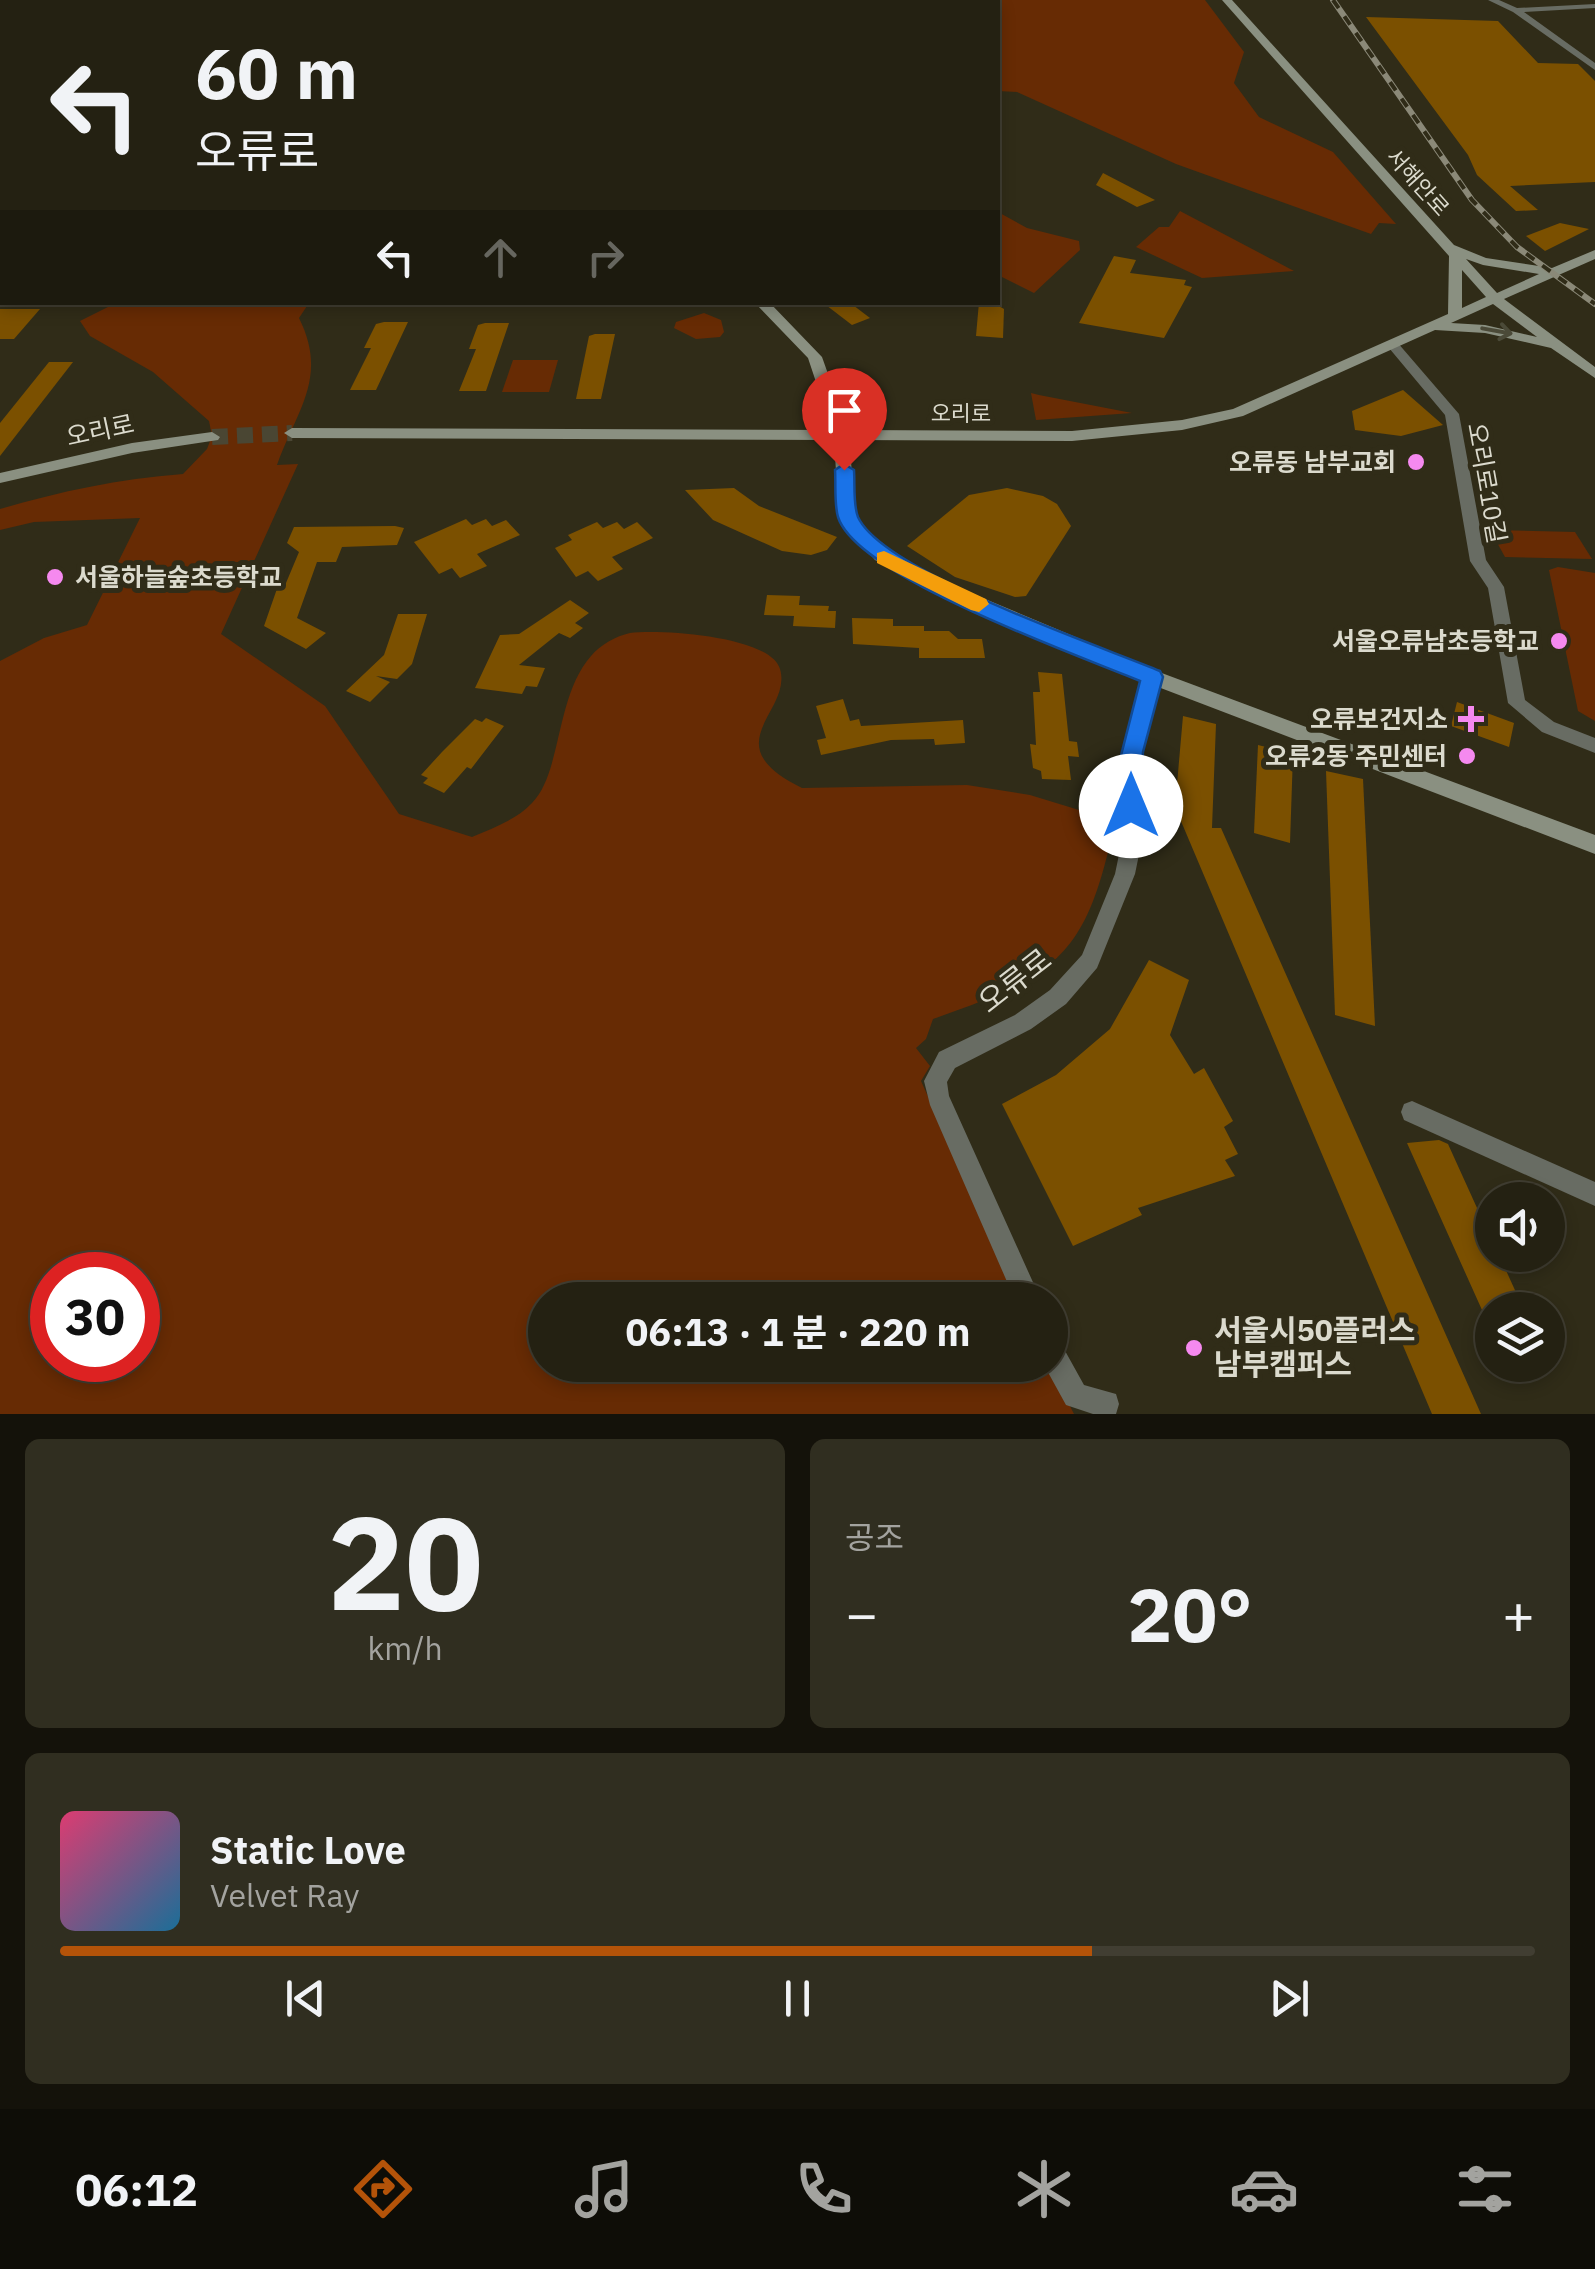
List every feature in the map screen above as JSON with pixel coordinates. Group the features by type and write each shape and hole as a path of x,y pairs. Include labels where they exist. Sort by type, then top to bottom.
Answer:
{"main road":[{"name":"서해안로","path":"1227,0 1495,298 1595,374"},
{"path":"1456,316 1450,251 1483,261 1553,272"},
{"name":"오리로","path":"292,433 1072,436 1182,425 1238,413 1595,254"},
{"path":"764,305 815,357 841,434 848,518 869,547 960,596 1152,677 1595,845"},
{"path":"1432,327 1507,332 1561,348"},
{"name":"오리로","path":"0,478 132,448 212,437"}],"street":[{"path":"1492,0 1516,10 1595,67"},
{"path":"1516,10 1595,6"},
{"name":"오리로10길","path":"1393,345 1452,414 1478,561 1496,587 1517,704 1548,728 1595,746"},
{"name":"오류로","path":"1020,1282 938,1096 935,1081 947,1060 1023,1022 1058,997 1090,961 1125,874 1133,835 1127,779 1152,677"},
{"path":"1412,1112 1595,1194"},
{"path":"1068,1382 1075,1396 1106,1404"}],"shaded area":[{"path":"1000,0 1205,0 1244,52 1234,83 1259,117 1333,152 1396,224 1379,223 1371,234 1176,164 1017,92 1000,91"},
{"path":"1180,211 1294,271 1202,278 1136,247 1159,227 1169,227"},
{"path":"1000,213 1027,228 1079,241 1080,250 1034,293 1000,276"},
{"path":"112,305 308,305 299,318 311,359 310,377 277,465 298,464 221,634 325,706 399,814 472,837 519,814 542,790 579,673 599,648 630,633 645,632 713,637 757,649 772,658 780,669 781,685 762,728 762,757 776,772 802,788 967,785 1030,795 1115,821 1093,902 1079,931 1061,954 1011,988 933,1019 926,1039 916,1048 930,1066 921,1081 1012,1282 528,1282 528,1382 1058,1382 1074,1414 0,1414 0,661 44,638 87,625 140,518 34,522 0,530 0,509 90,487 183,474 207,449 212,436 209,421 153,372 90,336 80,321"},
{"path":"704,313 721,320 724,332 720,337 696,339 674,328 676,322"},
{"path":"513,360 558,360 549,392 502,392"},
{"path":"1031,393 1039,395 1132,413 1036,420"},
{"path":"1490,530 1575,532 1592,559 1505,557"},
{"path":"1558,567 1595,573 1595,721 1578,711 1549,570"}],"building":[{"path":"1366,17 1498,21 1538,63 1578,64 1595,81 1595,182 1510,186 1538,210 1516,211 1477,175 1468,155"},
{"path":"1103,173 1155,200 1137,207 1096,185"},
{"path":"1560,223 1589,229 1545,251 1526,236"},
{"path":"1114,256 1136,260 1130,273 1186,280 1184,285 1192,287 1164,338 1079,323"},
{"path":"826,305 853,305 870,318 852,325"},
{"path":"979,305 1004,309 1003,338 976,336"},
{"path":"0,309 40,309 14,339 0,339"},
{"path":"408,322 376,390 350,390 371,348 364,348 376,324"},
{"path":"509,323 486,391 459,391 476,349 469,349 478,325"},
{"path":"615,334 601,399 576,399 589,336"},
{"path":"49,362 73,362 0,456 0,423"},
{"path":"1403,390 1443,425 1401,436 1355,430 1352,411"},
{"path":"734,488 759,506 837,537 827,550 811,555 782,551 713,520 685,490"},
{"path":"1007,488 1043,496 1057,504 1071,526 1026,596 1015,597 955,577 907,546 969,495"},
{"path":"466,519 472,525 486,519 492,526 506,520 520,535 477,554 487,566 460,578 452,568 439,574 414,542"},
{"path":"597,522 603,528 617,522 624,529 637,522 653,538 612,557 623,569 598,581 588,571 576,577 555,548 572,540 568,535"},
{"path":"294,527 404,528 397,545 342,547 336,562 317,562 297,618 326,633 306,649 264,626 279,583 286,583 299,552 287,543"},
{"path":"767,595 800,596 799,605 829,606 828,611 836,611 835,628 793,626 794,616 764,615"},
{"path":"570,600 589,613 575,623 583,628 570,638 559,633 519,665 545,668 537,687 526,686 522,694 475,688 500,635 519,634"},
{"path":"398,614 427,614 412,664 397,679 376,676 390,682 370,702 346,691 384,655"},
{"path":"852,618 893,619 893,626 924,626 924,631 949,631 958,639 982,639 985,658 919,658 919,648 853,644"},
{"path":"1038,672 1062,674 1069,741 1077,742 1079,757 1068,756 1071,780 1042,779 1041,771 1033,768 1030,744 1036,745 1033,692 1040,692"},
{"path":"843,699 850,721 859,719 861,726 963,720 965,743 935,745 934,739 891,740 821,755 817,740 826,738 816,706"},
{"path":"1457,702 1514,723 1509,747 1451,726"},
{"path":"1183,716 1216,724 1212,828 1221,828 1481,1414 1432,1414 1175,807"},
{"path":"486,718 504,726 471,769 467,767 444,793 423,783 428,778 421,775 442,752 475,719 482,722"},
{"path":"1258,745 1293,754 1290,843 1254,833"},
{"path":"1326,771 1363,779 1375,1026 1335,1015"},
{"path":"1149,960 1189,980 1170,1035 1194,1074 1204,1068 1233,1121 1224,1127 1238,1154 1225,1160 1235,1176 1138,1208 1142,1215 1073,1246 1002,1104 1056,1075 1110,1029"},
{"path":"1439,1140 1448,1144 1475,1204 1475,1272 1507,1272 1516,1292 1475,1294 1407,1143"}],"tunnel":[{"path":"212,437 292,433"}],"railway":[{"path":"1333,0 1472,200 1517,247 1595,304"}],"slow traffic":[{"path":"884,558 979,604"}],"place":[{"name":"오류동 남부교회","path":"1416,462"},
{"name":"서울하늘숲초등학교","path":"55,577"},
{"name":"서울오류남초등학교","path":"1559,641"},
{"name":"오류보건지소","path":"1471,719"},
{"name":"오류2동 주민센터","path":"1467,756"},
{"name":"서울시50플러스 남부캠퍼스","path":"1194,1348"}],"route":[{"path":"844,470 848,518 869,547 881,556 960,596 1152,677 1127,779 1131,806"}]}
